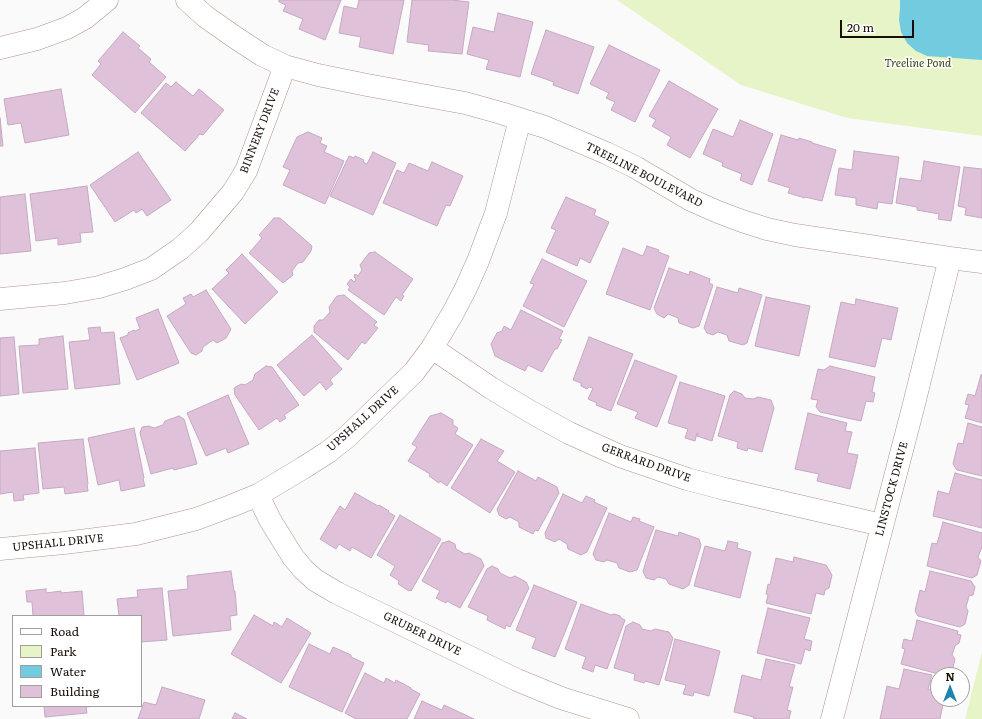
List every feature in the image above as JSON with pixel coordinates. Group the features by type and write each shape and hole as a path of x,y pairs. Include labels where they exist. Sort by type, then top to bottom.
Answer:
{"street":[{"path":"0,48 38,39 67,28 85,18 106,0"},
{"name":"TREELINE BOULEVARD","path":"187,0 206,17 236,38 262,55 285,66 318,75 366,85 465,103 545,127 606,153 691,200 742,221 767,229 795,235 982,262"},
{"name":"BINNERY DRIVE","path":"0,299 65,293 99,287 151,269 180,249 199,232 233,192 246,171 285,66"},
{"name":"UPSHALL DRIVE","path":"0,549 136,534 196,519 258,494 328,452 347,437 414,372 432,348 456,307 478,261 496,213 520,119"},
{"name":"LINSTOCK DRIVE","path":"832,719 914,404 950,258"},
{"name":"GERRARD DRIVE","path":"432,348 491,388 531,412 569,433 620,456 695,481 725,489 882,525"},
{"name":"GRUBER DRIVE","path":"258,494 270,520 293,557 315,580 337,594 517,680 561,698 628,719"}],"green space":[{"name":"Treeline Pond","path":"617,0 982,0 982,136 847,118 741,85"},
{"path":"982,652 982,719 965,719 968,707 970,707 970,699"}],"water":[{"path":"900,0 982,0 982,60 927,56 916,51 907,43 901,32 899,20"}],"building":[{"path":"279,0 341,0 325,40 299,29 303,19 283,11 286,5 279,2"},
{"path":"359,0 404,0 393,54 359,47 361,37 339,33 344,6 357,9"},
{"path":"412,0 452,0 469,2 462,54 428,51 429,45 407,42"},
{"path":"498,13 533,22 520,77 486,69 489,60 467,54 473,27 494,32"},
{"path":"546,30 594,47 578,94 553,85 554,82 531,74"},
{"path":"123,32 140,46 138,48 151,59 149,62 166,77 135,113 92,75 101,64 98,61"},
{"path":"609,45 660,70 635,122 611,110 615,102 606,98 609,93 590,84"},
{"path":"669,81 718,109 690,158 667,145 671,137 652,126 656,120 649,116"},
{"path":"176,82 193,96 199,89 224,110 203,135 200,134 185,151 141,113 166,83 171,87"},
{"path":"61,89 69,135 25,143 21,123 8,125 4,99"},
{"path":"0,118 3,146 0,146"},
{"path":"740,120 773,134 752,185 740,180 742,174 722,166 723,163 703,154 713,129 733,137"},
{"path":"308,132 322,138 320,143 327,146 324,152 344,161 325,204 283,185 290,170 283,167 297,137"},
{"path":"781,135 798,140 799,138 836,150 822,201 788,193 790,188 768,181"},
{"path":"854,151 899,157 892,204 878,202 877,209 856,205 856,198 835,195 839,168 852,170"},
{"path":"138,152 171,200 147,216 142,209 136,213 134,210 115,222 90,185"},
{"path":"373,152 396,163 373,215 330,196 349,156 354,158 355,156 364,160 363,162 367,164"},
{"path":"924,161 960,167 951,221 938,219 939,214 917,210 917,207 896,203 900,178 921,181"},
{"path":"432,162 463,176 450,206 446,205 437,226 383,203 397,170 404,173 409,163 428,171"},
{"path":"964,167 982,169 982,218 965,215 966,208 958,206"},
{"path":"87,186 93,232 80,233 81,242 58,245 58,238 36,241 30,194"},
{"path":"25,194 31,251 0,254 0,197"},
{"path":"566,197 596,210 594,215 609,222 590,263 580,258 577,266 546,252 556,230 551,228"},
{"path":"274,218 280,218 312,246 311,251 303,262 298,263 292,271 293,275 283,283 249,253 262,238 259,235"},
{"path":"647,246 659,250 658,252 669,256 650,310 606,294 623,248 643,256"},
{"path":"375,252 413,279 402,295 404,296 401,301 396,297 384,315 348,290 350,287 347,284 351,279 354,282 356,279 354,277 355,274 358,276 362,270 360,265 369,253"},
{"path":"242,254 278,292 245,324 212,289 229,273 226,270"},
{"path":"542,259 587,281 564,327 523,306 534,284 530,283"},
{"path":"669,268 689,275 690,271 710,279 709,283 713,285 699,326 693,328 679,323 678,318 668,314 664,318 657,314 654,308"},
{"path":"717,287 738,293 739,288 762,295 747,343 743,345 729,341 727,335 718,332 713,335 707,333 704,328"},
{"path":"206,290 231,329 226,338 217,343 213,340 203,347 202,351 196,355 191,353 167,316 186,304 183,298 191,294 193,297"},
{"path":"344,295 377,322 374,325 378,328 365,344 362,342 348,360 314,332 314,326 319,320 323,320 330,312 329,307 337,296"},
{"path":"766,297 810,306 799,356 755,346"},
{"path":"856,299 898,308 891,340 882,338 875,367 829,357 841,302 855,305"},
{"path":"158,309 179,363 137,380 120,338 128,335 128,333 134,330 140,329 136,318"},
{"path":"521,310 563,331 559,339 562,340 542,372 528,365 525,371 495,356 491,344 497,333 502,331 504,326 511,330"},
{"path":"100,327 101,333 114,332 120,384 75,389 69,342 90,340 88,328"},
{"path":"312,335 342,369 330,380 333,384 326,390 320,382 304,396 277,365"},
{"path":"63,336 68,389 23,393 19,346 39,345 39,339"},
{"path":"14,337 19,394 0,396 0,338"},
{"path":"589,337 633,354 611,411 596,405 597,403 588,399 593,388 589,387 587,389 581,386 581,383 573,380"},
{"path":"635,360 677,376 657,427 635,418 638,412 617,404"},
{"path":"266,366 272,367 299,405 284,415 286,418 280,422 277,418 259,430 235,395 234,388 241,384 245,385 253,380 255,374"},
{"path":"830,366 875,377 872,392 875,393 873,402 866,401 861,421 820,412 816,407 818,400 811,399 818,369 824,370"},
{"path":"981,375 982,423 965,418 969,405 965,404 968,394 975,396"},
{"path":"680,382 725,396 712,441 697,436 698,433 695,441 685,438 688,429 668,423"},
{"path":"734,391 742,394 745,398 753,399 758,397 771,400 774,408 762,452 748,448 747,451 737,448 738,442 718,436 730,395"},
{"path":"228,395 249,444 228,453 226,448 206,456 187,413"},
{"path":"441,413 453,420 453,425 458,428 455,434 473,445 447,486 440,481 439,483 429,476 430,474 408,461 417,447 412,444 430,416"},
{"path":"808,413 847,423 845,431 852,432 847,453 858,455 850,489 817,481 819,474 795,469"},
{"path":"179,416 184,419 197,464 151,474 140,433 142,427 149,426 154,428 163,425 165,421"},
{"path":"968,423 982,427 982,476 957,470 953,464 958,443 963,444"},
{"path":"134,428 145,486 121,491 119,480 98,485 88,438"},
{"path":"83,439 88,491 65,494 64,487 43,489 38,443"},
{"path":"481,439 504,451 497,461 515,472 490,513 451,488"},
{"path":"35,448 39,493 23,495 24,500 14,501 13,492 0,494 0,451"},
{"path":"518,471 536,481 538,477 557,487 559,493 538,531 535,530 533,534 519,527 519,522 510,517 506,519 499,515 497,509"},
{"path":"955,473 982,480 982,528 933,516 938,491 949,494"},
{"path":"355,493 378,506 379,505 395,516 371,558 352,547 350,551 339,544 336,549 320,539 340,506 345,510"},
{"path":"563,494 582,503 586,496 595,500 594,502 607,508 587,552 581,555 568,549 567,544 559,539 555,542 546,538 545,533"},
{"path":"609,513 631,522 633,517 640,519 639,521 654,527 637,570 630,572 619,568 617,563 607,560 604,562 596,560 593,554"},
{"path":"400,515 441,539 411,591 398,584 399,581 390,575 395,566 377,555"},
{"path":"943,522 982,533 982,547 978,557 981,561 977,575 972,578 927,566 932,543 937,544"},
{"path":"656,530 678,536 679,532 699,539 701,545 689,585 683,589 669,584 666,579 658,577 654,580 646,578 643,571"},
{"path":"449,541 455,544 456,549 465,554 469,553 481,559 484,566 460,608 447,601 446,603 436,598 440,591 422,581 442,543"},
{"path":"728,541 738,543 737,548 751,552 740,598 694,586 705,546 725,551"},
{"path":"794,557 826,565 832,575 829,588 825,590 824,595 816,593 811,614 766,603 768,584 770,585 776,558 793,562"},
{"path":"492,566 498,569 500,573 510,578 515,576 526,582 529,588 510,627 506,625 505,629 487,620 488,616 468,607 487,569"},
{"path":"231,571 235,591 237,615 230,616 231,630 173,636 168,591 188,589 187,576"},
{"path":"930,571 971,581 975,587 973,595 969,596 966,607 968,611 965,624 960,627 918,616 915,611 920,590 925,592"},
{"path":"534,585 577,602 555,657 532,648 536,638 516,630"},
{"path":"162,588 167,640 142,642 142,615 119,615 117,599 138,597 137,590"},
{"path":"46,589 46,593 61,591 61,593 82,591 84,615 33,615 32,602 27,602 26,591"},
{"path":"581,604 611,615 614,614 620,616 625,620 607,669 595,665 593,672 582,668 586,657 565,649"},
{"path":"768,608 810,618 804,639 812,641 810,651 805,649 801,664 757,653"},
{"path":"254,615 273,626 274,622 282,627 287,618 311,633 281,683 231,654"},
{"path":"917,620 958,631 957,634 961,635 959,643 955,646 952,655 955,659 953,667 930,667 930,672 901,664 905,649 902,648 904,639 912,641"},
{"path":"633,622 640,625 642,629 651,631 655,629 669,632 673,638 659,685 634,680 635,674 614,668 626,626"},
{"path":"675,639 720,651 709,696 694,692 693,696 683,694 686,685 665,680"},
{"path":"309,644 330,654 333,647 364,663 342,712 289,687"},
{"path":"766,659 795,665 789,687 793,687 787,710 791,711 789,719 759,719 734,712 742,675 761,680"},
{"path":"904,669 930,675 928,689 930,689 930,707 942,707 940,719 880,719 887,686 899,689"},
{"path":"365,673 384,683 386,678 395,683 396,680 420,694 407,719 356,719 345,713"},
{"path":"162,687 205,700 199,719 138,719 144,702 156,705"},
{"path":"422,701 442,710 444,705 474,719 414,719"},
{"path":"44,707 86,707 87,713 45,717"},
{"path":"235,713 247,719 232,719"}]}
